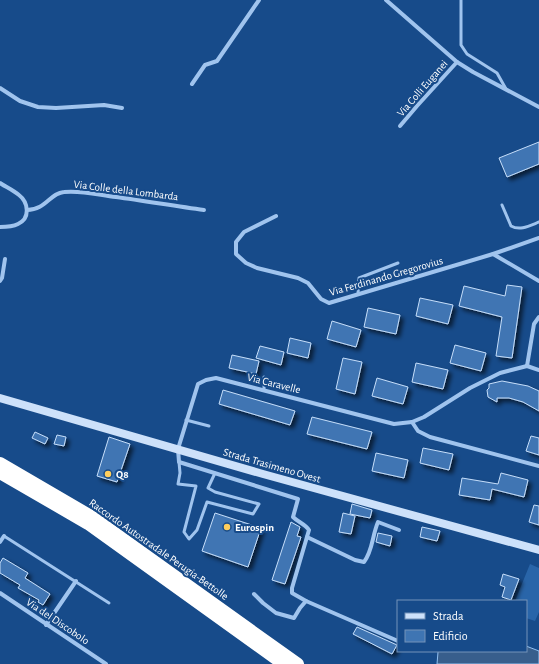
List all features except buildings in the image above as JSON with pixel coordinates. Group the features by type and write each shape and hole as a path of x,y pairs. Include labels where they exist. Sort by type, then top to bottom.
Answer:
{"highway":[{"name":"Raccordo Autostradale Perugia-Bettolle","path":"0,463 91,516 298,664"},
{"path":"0,474 88,524 283,664"}],"main road":[{"name":"Strada Trasimeno Ovest","path":"0,398 539,550"}],"street":[{"path":"192,84 205,65 217,61 259,0"},
{"name":"Via Colli Euganei","path":"386,0 457,62 539,107"},
{"name":"Via Colli Euganei","path":"400,126 457,62"},
{"path":"0,88 20,101 38,107 56,108 104,105 122,108"},
{"path":"0,183 19,196 25,202 27,210 24,220 20,223 10,227 0,227"},
{"name":"Via Colle della Lombarda","path":"27,210 34,210 42,207 52,197 63,192 87,193 204,210"},
{"name":"Via Ferdinando Gregorovius","path":"276,216 244,232 236,242 236,254 246,263 257,268 298,278 308,283 321,299 329,303 493,254 539,238"},
{"path":"493,254 539,281"},
{"path":"0,281 2,278 5,259"},
{"path":"539,317 534,324 527,366 539,370"},
{"name":"Via Caravelle","path":"179,462 178,449 186,420 198,384 206,380 216,378 394,424 412,422 470,388 500,373 527,366"},
{"path":"412,422 418,431 430,437 539,466"},
{"path":"179,462 298,499 293,517 306,526 309,530 292,588 292,593 306,601 397,641"},
{"path":"307,537 355,560 364,562 370,554 375,529 378,522 399,530"},
{"path":"0,542 4,536"},
{"path":"46,625 76,581"},
{"name":"Via del Discobolo","path":"0,593 106,664"},
{"path":"254,594 276,613 294,618 306,601"}],"lane":[{"path":"461,0 461,45 467,54 497,73 506,90"},
{"path":"502,206 511,226 513,227 520,229 539,222"},
{"path":"358,294 359,278 398,263"},
{"path":"264,377 264,390"},
{"path":"186,420 209,426"},
{"path":"179,462 180,473 178,484 196,486 184,532 189,540 198,530 207,502 252,514 259,504 215,492 208,488 215,473"},
{"path":"4,536 109,603"}],"shaded area":[{"path":"530,564 539,568 539,612 535,621 527,618 527,600 515,600"},
{"path":"527,646 539,651 539,664 437,664 438,652 527,652"}],"place":[{"name":"Q8","path":"108,474"},
{"name":"Eurospin","path":"227,527"}]}
